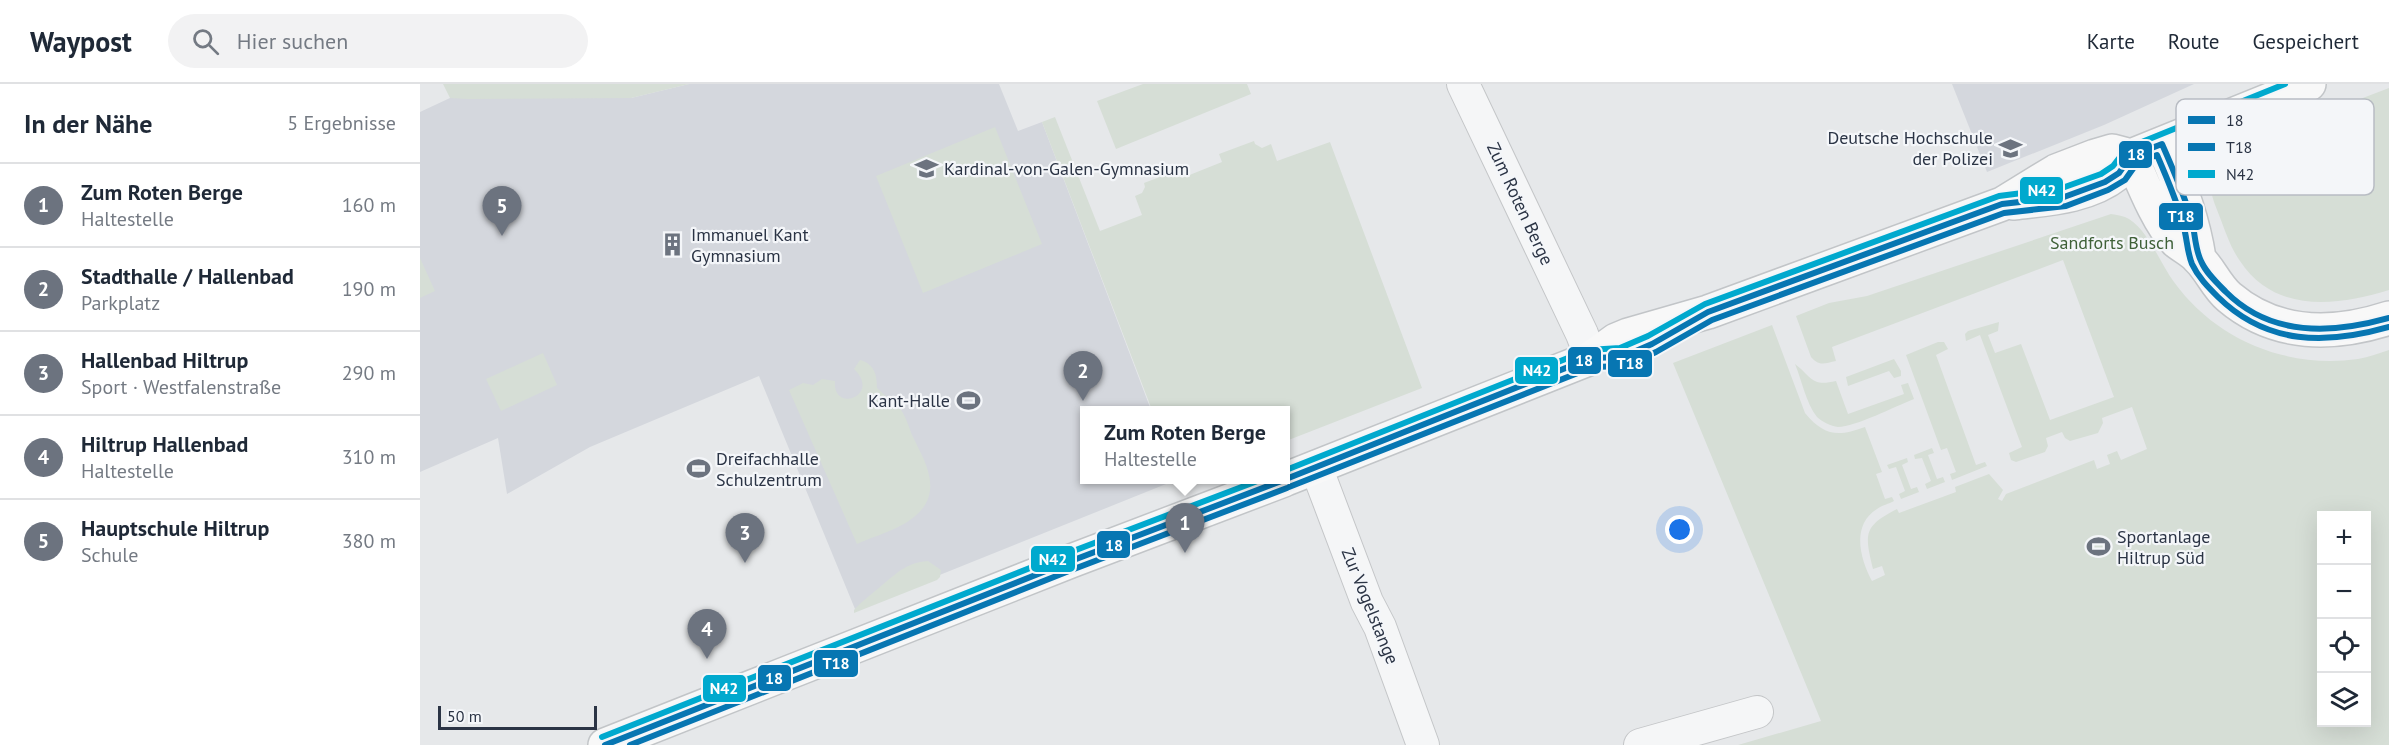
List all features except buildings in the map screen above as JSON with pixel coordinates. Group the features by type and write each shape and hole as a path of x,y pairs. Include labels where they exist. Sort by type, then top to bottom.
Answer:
{"main road":[{"path":"2272,99 2309,84"},
{"path":"1290,477 1591,358 1622,357 1652,344 1708,312 2002,204 2064,197 2105,182 2119,173 2131,156 2176,138"},
{"path":"2162,144 2176,176"},
{"path":"2131,156 2152,202 2176,240 2199,258 2228,296 2261,317 2281,325 2329,332 2365,326 2389,318"},
{"path":"2183,195 2195,234 2199,258"},
{"path":"605,745 1272,484"}],"street":[{"name":"Zum Roten Berge","path":"1463,84 1582,334 1591,358"},
{"name":"Zur Vogelstange","path":"1316,467 1367,602 1380,627 1423,745"},
{"path":"1640,745 1757,712"}],"shaded area":[{"path":"689,84 999,84 1018,131 1042,122 1149,406 1080,406 1080,484 1166,484 855,609 759,376 590,447 507,494 498,438 420,472 420,112 450,98 631,98"},
{"name":"Deutsche Hochschule der Polizei","path":"1952,84 2194,84 2104,125 1987,172"}],"green space":[{"path":"443,84 689,84 631,98 468,99 450,98"},
{"path":"1143,84 1247,84 1251,94 1116,149 1097,101"},
{"path":"2389,88 2389,290 2349,300 2328,302 2289,298 2271,290 2254,278 2240,261 2233,250 2213,195 2374,195 2374,99 2361,99"},
{"path":"1055,117 1100,231 1142,215 1135,196 1142,193 1144,183 1178,170 1182,178 1222,162 1219,154 1254,141 1262,148 1271,144 1277,161 1330,142 1422,388 1290,439 1290,406 1150,406 1042,122"},
{"path":"995,127 1042,244 923,293 876,176"},
{"name":"Sandforts Busch","path":"2111,214 2123,216 2136,225 2154,248 2174,282 2210,320 2255,346 2305,359 2331,361 2358,359 2389,350 2389,745 1738,745 1821,721 1673,363 1772,325 1805,413 1819,426 1832,432 1847,432 1865,427 1882,472 1876,474 1885,499 1892,497 1894,501 1869,516 1861,533 1861,553 1872,581 1885,575 1882,566 1873,569 1868,547 1869,532 1878,520 1897,509 1899,513 1956,492 1955,487 1989,474 2003,490 1998,499 2002,501 2006,494 2094,460 2097,469 2110,464 2107,455 2117,451 2121,460 2147,449 2132,407 2102,418 2103,423 2098,433 2070,441 2062,432 2046,438 2048,446 2045,452 2016,462 2011,460 2009,453 2022,447 1980,335 1966,341 1965,334 1968,331 1999,322 1998,331 1988,335 1995,353 2021,344 2050,420 2114,397 2063,260 1832,347 1836,361 1823,364 1811,357 1796,316 1829,303 1867,296"},
{"path":"420,258 435,291 420,298"},
{"path":"1938,342 1944,342 1948,349 1936,355 1976,465 1985,462 1987,466 1952,480 1950,474 1956,472 1947,448 1941,450 1906,355"},
{"path":"543,353 557,385 501,411 486,379"},
{"path":"1894,359 1901,371 1901,376 1894,378 1889,371 1848,386 1846,377"},
{"path":"860,360 872,367 877,388 903,413 928,469 930,487 925,505 912,519 857,544 789,390 803,383 813,385 822,379 835,381 836,391 841,397 854,398 860,393 862,387 861,379 854,369"},
{"path":"1795,364 1812,380 1821,383 1836,381 1848,414 1904,394 1901,385 1908,383 1914,399 1855,424 1832,426 1819,419 1813,411"},
{"path":"1932,448 1934,453 1928,455 1937,479 1943,477 1945,482 1927,489 1925,484 1931,481 1922,458 1915,459 1914,455"},
{"path":"1907,458 1908,462 1902,465 1911,489 1917,487 1919,492 1901,499 1899,494 1905,491 1896,467 1889,469 1887,465"},
{"path":"928,561 941,570 937,580 854,613 862,602 899,572 919,562"}],"transit line":[{"name":"N42","path":"2248,99 2285,84"},
{"name":"N42","path":"1290,468 1588,350 1620,348 1648,336 1705,304 1999,196 2062,188 2101,174 2113,166 2127,148 2176,128"},
{"name":"18","path":"1290,477 1591,358 1622,357 1652,344 1708,312 2002,204 2064,197 2105,182 2119,173 2131,156 2162,144 2176,177"},
{"name":"T18","path":"1289,487 1593,367 1625,366 1656,352 1712,320 2004,213 2066,206 2108,190 2125,180 2137,163 2157,155 2178,207 2192,264 2207,286 2237,313 2277,332 2298,337 2343,337 2389,327"},
{"name":"18","path":"2183,195 2193,226 2197,251 2203,265 2219,285 2244,307 2262,317 2303,328 2346,327 2389,318"},
{"name":"N42","path":"602,737 1249,484"},
{"name":"18","path":"605,745 1071,561 1273,484"},
{"name":"T18","path":"630,745 1074,569 1287,488"}],"place":[{"name":"Deutsche Hochschule der Polizei","path":"2011,148"},
{"name":"Kardinal-von-Galen-Gymnasium","path":"926,169"},
{"name":"Hauptschule Hiltrup","path":"502,236"},
{"name":"Immanuel Kant Gymnasium","path":"673,245"},
{"name":"Kant-Halle","path":"968,401"},
{"name":"Stadthalle / Hallenbad","path":"1083,401"},
{"name":"Dreifachhalle Schulzentrum","path":"698,469"},
{"name":"Sportanlage Hiltrup Süd","path":"2099,547"},
{"name":"Zum Roten Berge","path":"1185,553"},
{"name":"Hallenbad Hiltrup","path":"745,563"},
{"name":"Hiltrup Hallenbad","path":"707,659"}]}
